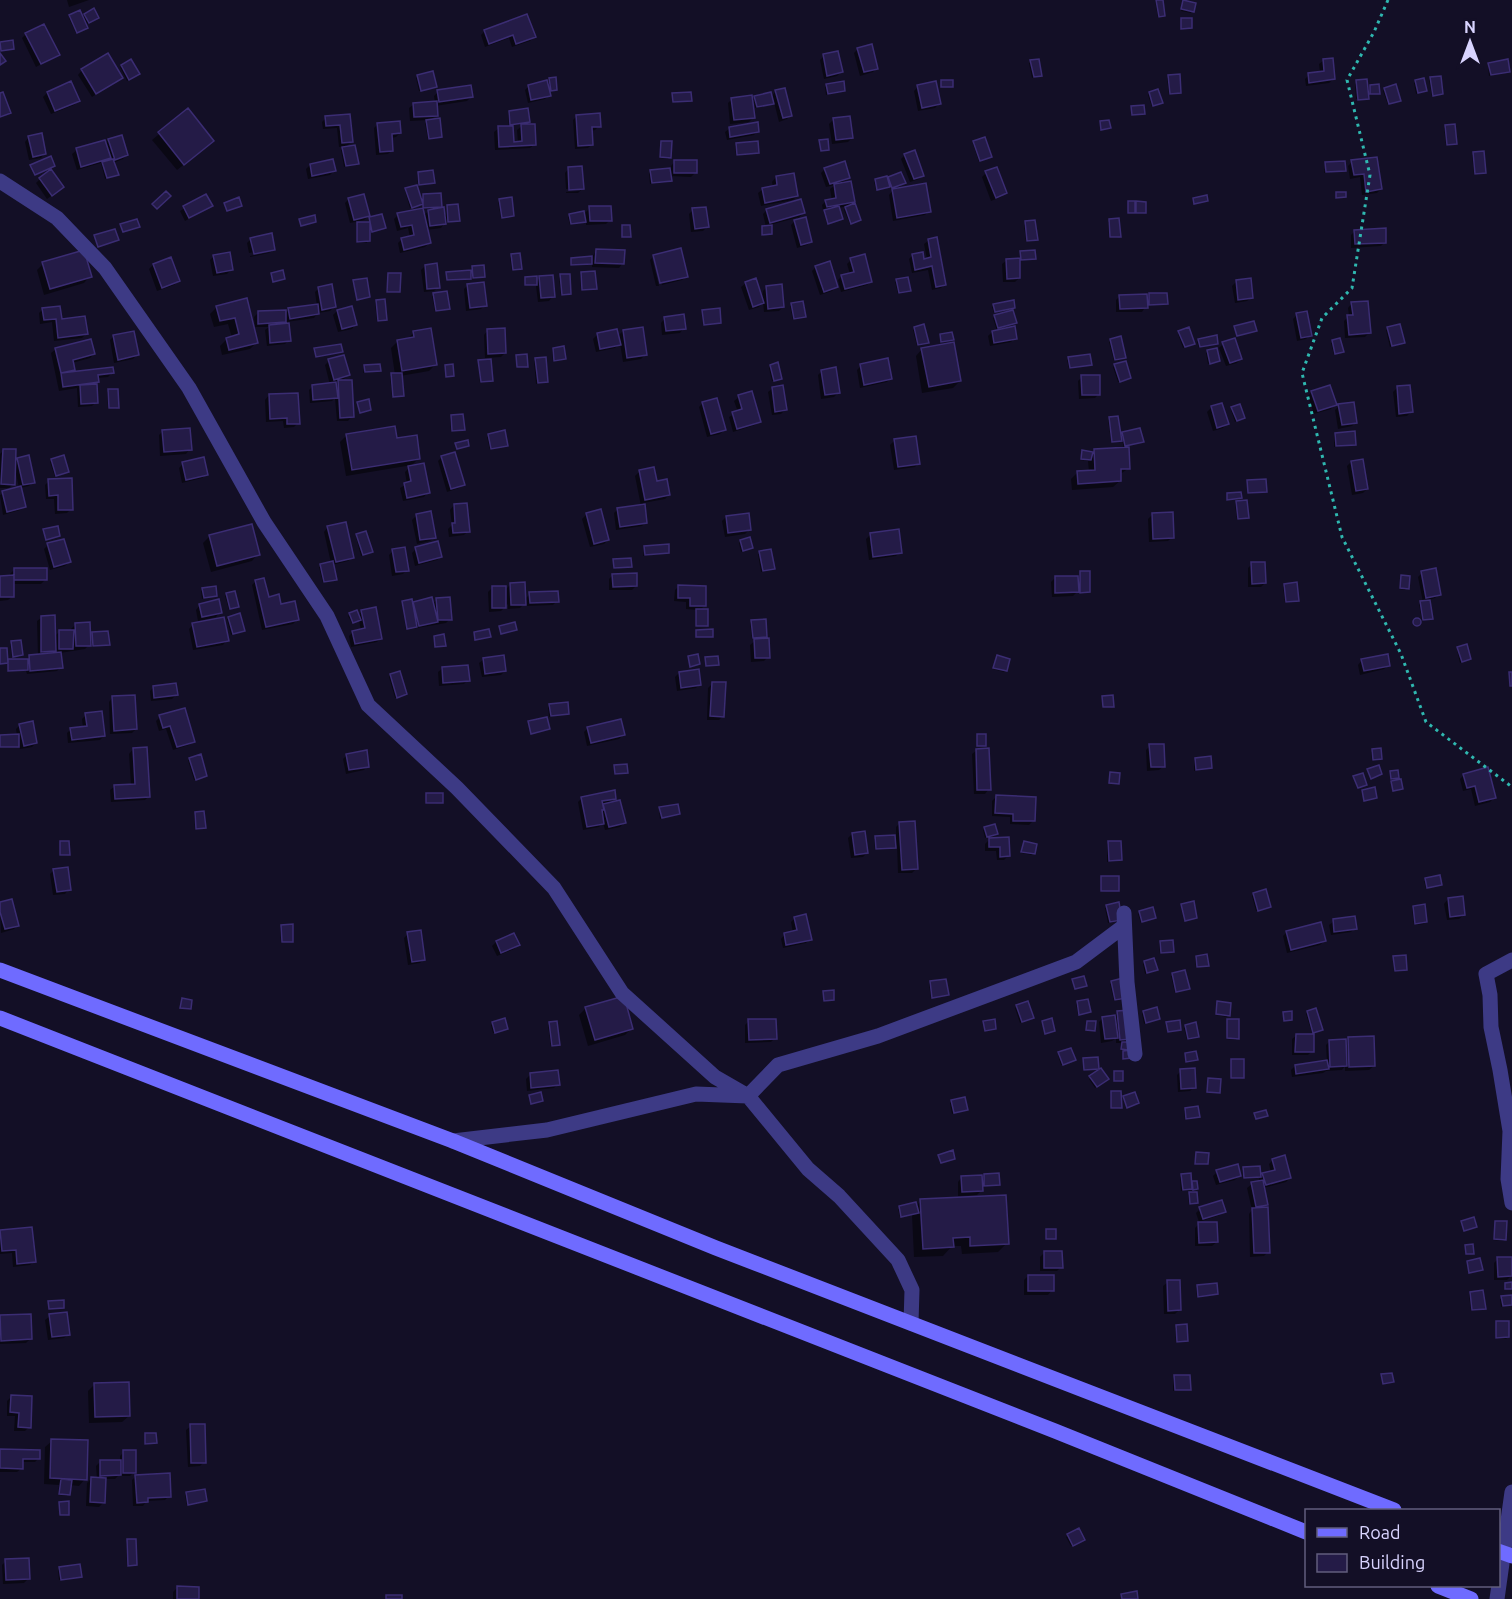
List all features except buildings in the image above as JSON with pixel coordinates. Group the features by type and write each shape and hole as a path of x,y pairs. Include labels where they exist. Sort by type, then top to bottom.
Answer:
{"street":[{"path":"0,181 57,218 105,268 189,388 264,522 327,616 368,705 457,788 554,888 622,993 714,1077 748,1096 808,1169 839,1196 898,1260 912,1290 911,1323"},
{"path":"453,1141 547,1130 696,1094 748,1096 778,1065 878,1036 1076,962 1124,919 1127,982 1135,1054"},
{"path":"1512,960 1486,974 1490,995 1491,1027 1510,1131 1508,1179 1512,1203"},
{"path":"0,970 453,1141 705,1244 1391,1509"},
{"path":"0,1018 1044,1426 1305,1532"},
{"path":"1500,1582 1512,1492"},
{"path":"1441,1587 1471,1599"}],"path":[{"path":"1388,0 1374,32 1347,80 1370,175 1352,288 1322,318 1302,373 1342,537 1401,654 1426,722 1512,787"}]}
